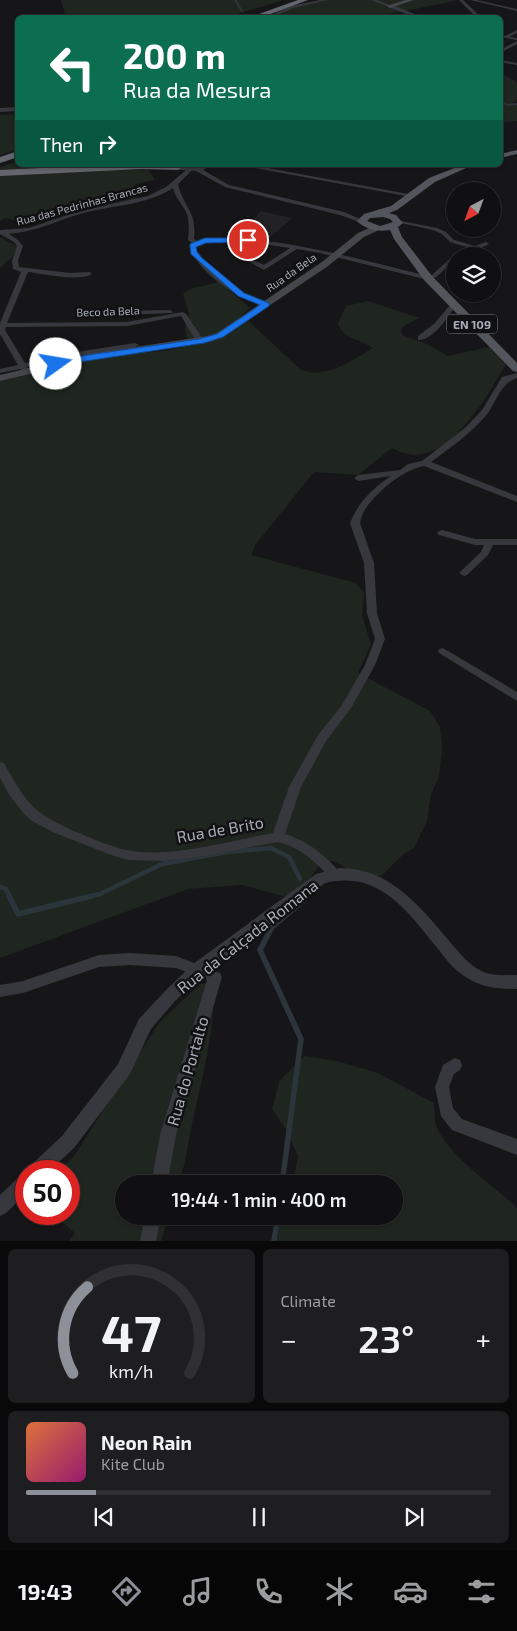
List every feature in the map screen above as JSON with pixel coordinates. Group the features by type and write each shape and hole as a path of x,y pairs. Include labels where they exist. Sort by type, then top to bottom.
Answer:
{"highway":[{"path":"252,15 296,0"},
{"path":"260,15 304,0"},
{"path":"0,160 15,155"},
{"path":"0,164 15,160"},
{"path":"0,173 129,167"}],"main road":[{"path":"390,6 411,0"},
{"path":"503,155 517,153"},
{"path":"363,223 380,228 394,222 411,195 432,180 464,167"},
{"path":"361,235 364,217 375,214 394,222"},
{"name":"EN 109","path":"394,222 428,278 517,369"},
{"name":"Rua da Bela","path":"0,378 24,369 88,357 201,342 220,335 361,235 380,228"}],"street":[{"path":"275,15 298,6 326,0"},
{"path":"373,0 415,15"},
{"path":"472,0 517,10"},
{"path":"462,1 480,2"},
{"path":"462,1 477,15"},
{"path":"503,35 517,31"},
{"path":"503,35 517,40"},
{"path":"503,50 517,40"},
{"path":"503,62 517,64"},
{"path":"0,111 15,109"},
{"path":"182,167 194,169 217,182 237,189 342,213 375,214"},
{"path":"194,169 202,167"},
{"path":"253,167 411,195"},
{"name":"Rua das Pedrinhas Brancas","path":"1,232 29,230 77,214 147,198 175,184 194,169"},
{"path":"175,184 177,193 189,210 193,222 191,240 196,243"},
{"path":"162,192 177,193"},
{"path":"342,213 363,223"},
{"path":"394,222 435,229 444,233 452,241 472,247"},
{"path":"1,232 20,246 15,261 16,269 89,274"},
{"path":"266,304 241,294 200,260 192,246 205,240 248,240 336,254 428,278 434,276 446,266"},
{"path":"481,247 486,244"},
{"path":"251,261 264,268 296,247"},
{"path":"24,369 1,330 1,324 25,271"},
{"path":"421,338 436,326 453,305"},
{"path":"120,313 176,312 183,314 201,342"},
{"name":"Beco da Bela","path":"1,324 128,324 183,314"},
{"name":"Rua da Bela","path":"0,372 24,369 70,355 135,345"},
{"path":"278,836 295,786 322,738 346,708 370,665 380,639 372,613 369,563 355,523 361,508 382,486 411,466 425,463 468,429 485,411 506,379 517,375"},
{"path":"425,463 517,498"},
{"path":"358,478 402,472"},
{"path":"442,533 475,542 517,542"},
{"path":"464,573 486,552 489,543"},
{"path":"443,651 517,697"},
{"name":"Rua de Brito","path":"0,766 14,795 26,810 48,825 101,848 129,855 172,855 278,836 295,840 313,851 335,875"},
{"path":"335,875 344,874 366,877 393,891 418,916 459,964 477,977 492,982 517,982"},
{"name":"Rua da Calçada Romana","path":"49,1160 68,1142 124,1068 145,1024 170,996 198,969 321,878 335,875"},
{"path":"0,991 24,987 99,961 130,959 176,962 198,969"},
{"name":"Rua do Portalto","path":"161,1175 168,1135 215,977 198,969"},
{"path":"455,1065 448,1070 442,1088 446,1112 457,1125 517,1147"},
{"path":"0,1207 15,1193"},
{"path":"148,1241 151,1225"}],"shaded area":[{"path":"61,0 283,0 234,15 65,14"},
{"path":"327,0 458,0 380,15 290,15 280,13 295,7"},
{"path":"503,75 517,82 517,100 511,103 517,103 517,121 503,123"},
{"path":"15,114 15,151 0,155 0,115"},
{"path":"15,163 15,167 68,168 0,172 0,167"},
{"path":"148,169 155,180 135,184 137,199 93,208 80,201 18,221 6,218 0,221 0,175"},
{"path":"260,211 292,218 267,240 252,238 255,234 246,232"},
{"path":"0,237 18,247 14,255 0,268"},
{"path":"223,282 229,290 250,308 242,315 301,370 320,372 329,370 347,363 373,348 348,336 343,332 338,323 346,306 368,301 419,318 404,326 401,330 402,335 427,344 448,356 489,347 506,364 469,421 443,445 429,452 414,455 392,448 358,475 314,472 256,544 251,555 356,583 364,593 362,616 371,644 358,673 430,711 440,727 442,748 439,777 431,794 427,821 414,848 405,853 383,874 370,881 333,861 319,865 303,890 287,897 242,885 188,889 0,958 0,380 91,359 121,354 164,351 189,344 185,329 189,314 183,293 194,288"},
{"path":"211,983 213,1012 208,1050 181,1175 115,1175 115,1225 166,1225 161,1241 69,1241 75,1233 66,1225 80,1225 80,1160 70,1160 159,1023 200,984"},
{"path":"305,1056 337,1061 378,1073 434,1103 437,1127 453,1152 517,1208 517,1241 277,1241 280,1225 403,1225 403,1175 295,1175 298,1156 287,1131 272,1109 280,1080"}],"waterway":[{"path":"235,0 242,11"},
{"path":"503,103 507,105 517,104"},
{"path":"87,897 100,894 162,864 227,852 271,848 289,857 300,879"},
{"path":"0,887 6,889 10,897"},
{"path":"9,896 18,914 92,896"},
{"path":"283,1175 301,1039 260,950 272,927 304,900"},
{"path":"274,1241 277,1225"}],"route":[{"path":"56,364 88,357 201,342 220,335 266,304 241,294 200,260 192,246 205,240 248,240"}]}
